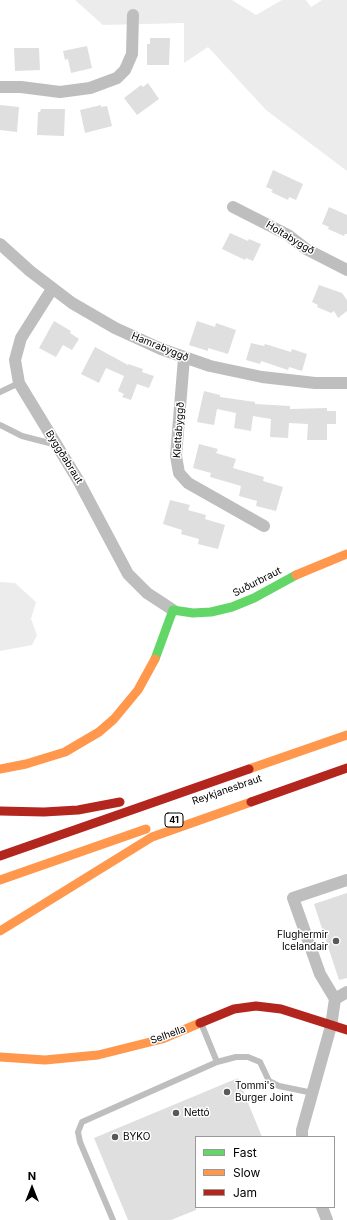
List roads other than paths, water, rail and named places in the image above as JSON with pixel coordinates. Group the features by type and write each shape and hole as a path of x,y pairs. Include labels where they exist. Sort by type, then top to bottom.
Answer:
{"main road":[{"name":"Suðurbraut","path":"174,610 199,613 232,607 254,598 294,576 347,554"},
{"path":"0,769 26,764 65,752 99,732 114,718 138,690 148,674 157,656 174,610"},
{"path":"0,811 44,812 112,805 154,794 275,752 347,734"},
{"name":"Reykjanesbraut","path":"0,856 347,734"},
{"name":"Reykjanesbraut","path":"0,880 347,760"},
{"path":"0,931 109,862 152,838 347,768"},
{"name":"Selhella","path":"0,1057 44,1060 98,1055 162,1039 234,1009 269,1007 296,1013 331,1026 347,1030"}],"street":[{"path":"0,87 21,87 60,92 90,88 117,78 125,70 132,54 133,15"},
{"name":"Holtabyggð","path":"233,207 288,234 306,249 347,270"},
{"name":"Hamrabyggð","path":"0,244 52,288 88,313 115,328 184,358 229,371 262,377 315,383 347,383"},
{"name":"Byggðabraut","path":"52,288 20,338 15,360 19,383 91,503 128,574 147,593 174,610"},
{"name":"Klettabyggð","path":"184,358 176,456 179,473 188,483 264,526"},
{"path":"302,1136 302,1130 331,1026 335,999 320,974 293,898 347,880"},
{"path":"335,999 347,992"},
{"path":"322,1208 327,1220"}],"lane":[{"path":"0,392 19,383"},
{"path":"0,425 22,436 58,446"},
{"path":"200,1022 217,1062"},
{"path":"113,1220 80,1142 78,1132 82,1122 217,1062 236,1057 248,1057 260,1062 269,1081 279,1086 313,1093"}],"place":[{"name":"Flughermir Icelandair","path":"336,941"},
{"name":"Tommi's Burger Joint","path":"227,1092"},
{"name":"Nettó","path":"176,1113"},
{"name":"BYKO","path":"115,1137"}]}
